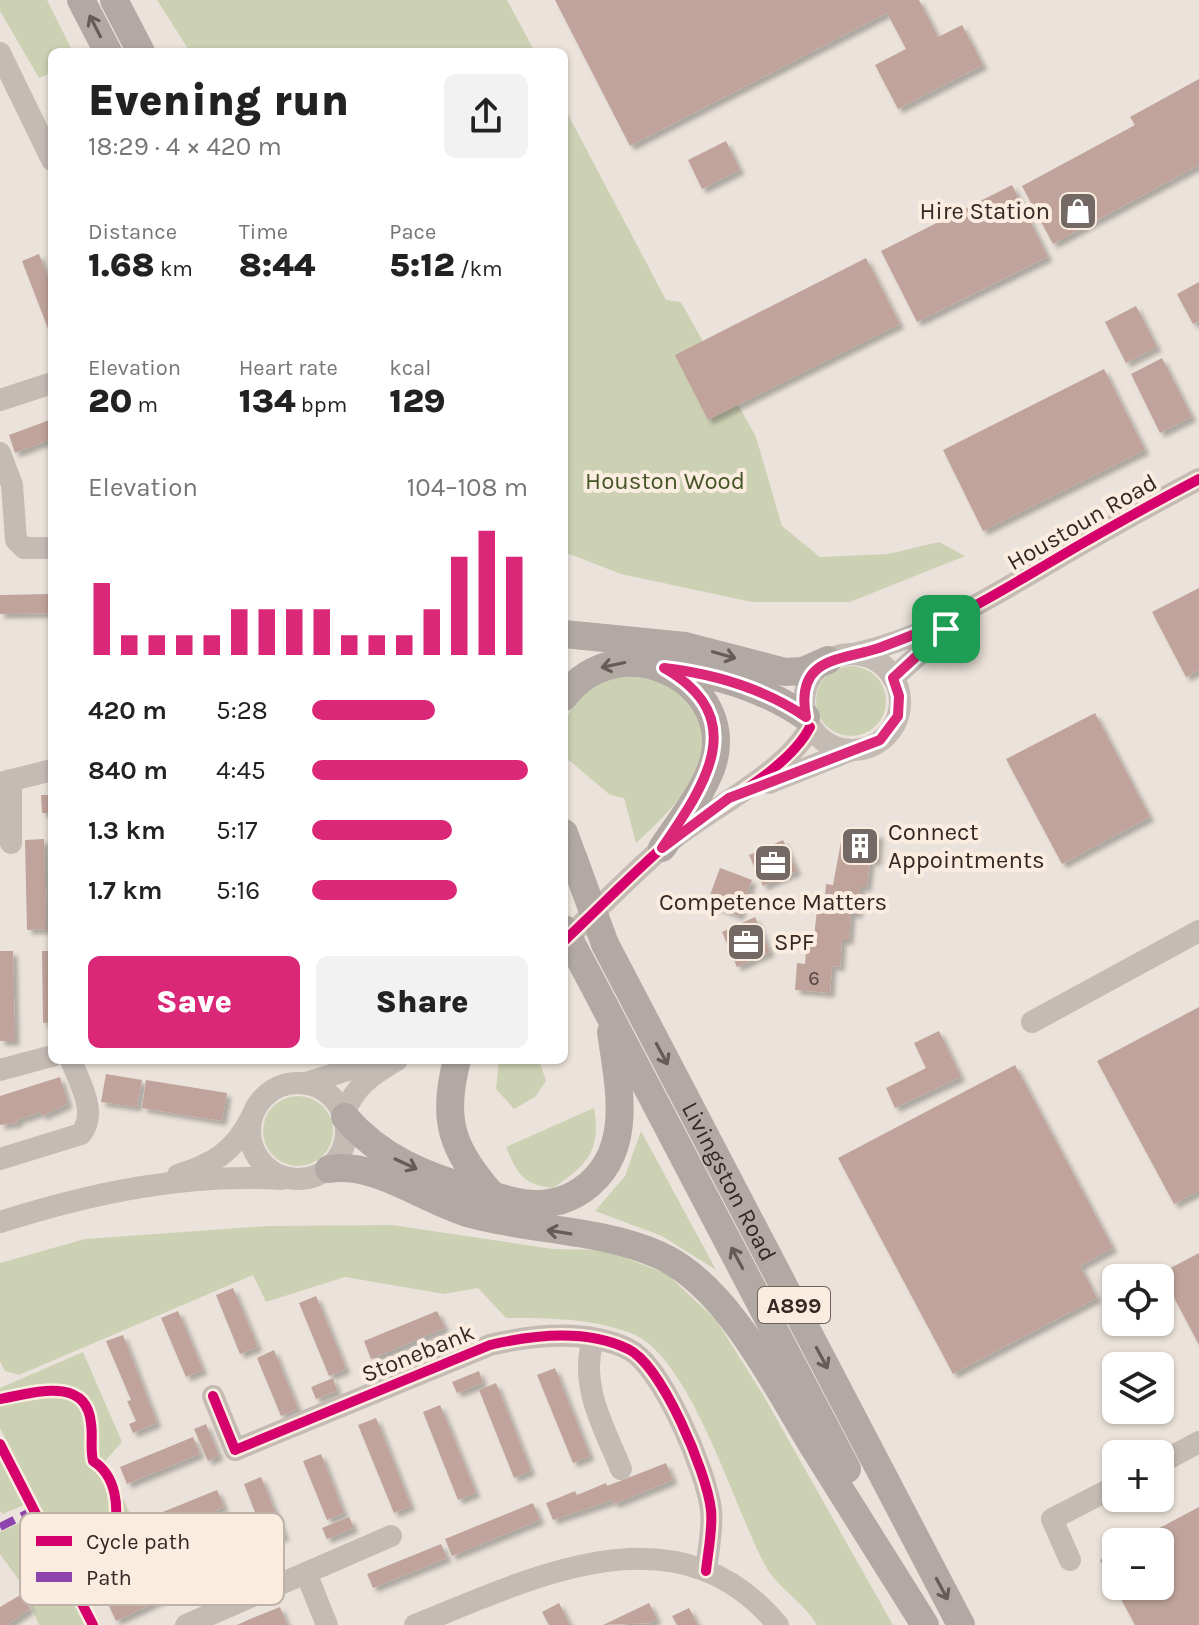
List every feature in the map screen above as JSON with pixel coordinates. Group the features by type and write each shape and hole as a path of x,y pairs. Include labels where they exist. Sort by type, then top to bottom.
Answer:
{"main road":[{"path":"81,0 106,48"},
{"path":"114,0 139,48"},
{"path":"568,634 685,646 785,672 803,671 840,657"},
{"path":"568,693 586,676 615,663 664,668 726,679 771,696 808,722"},
{"path":"662,848 711,767 714,744 712,722 700,697 687,681 664,668"},
{"name":"Livingston Road","path":"568,865 626,985 961,1625"},
{"name":"Livingston Road","path":"568,937 927,1625"},
{"path":"344,1116 364,1140 384,1154 435,1178 522,1203 561,1200 592,1183 604,1170 616,1142 621,1097 606,1008"},
{"path":"456,1064 448,1114 456,1146 468,1167 492,1195"},
{"path":"329,1169 345,1166 368,1170 428,1199 508,1223 636,1246 690,1273 741,1333 927,1625"}],"street":[{"path":"0,53 48,152"},
{"path":"0,400 48,384"},
{"path":"0,453 12,485 16,540 24,548 48,548"},
{"name":"Houstoun Road","path":"840,657 916,635 960,616 1128,516 1199,479"},
{"name":"Houstoun Road","path":"893,678 960,616"},
{"path":"729,798 880,740 893,725 900,706 893,678 876,660 840,657 809,679 803,704 808,722 829,744 853,750"},
{"path":"568,937 662,848 788,758 808,722"},
{"path":"11,843 6,782 48,771"},
{"path":"1032,1022 1199,931"},
{"path":"0,1070 48,1057"},
{"path":"0,1159 81,1134 89,1124 89,1109 72,1064"},
{"path":"154,1183 224,1156 242,1135 270,1091 285,1084 306,1083 367,1064"},
{"path":"0,1222 83,1196 154,1183 256,1177 305,1179 329,1169 345,1145 344,1116 352,1094 371,1075 390,1064"},
{"path":"306,1083 329,1094 344,1116"},
{"path":"252,1116 251,1144 257,1157 266,1168 292,1179"},
{"name":"Stonebank","path":"213,1396 235,1450 490,1345 528,1336 561,1334 628,1348 642,1359 684,1432 709,1494 712,1513 706,1571"},
{"path":"593,1340 586,1361 587,1382 621,1469"},
{"path":"1174,1455 1199,1442"},
{"path":"1070,1560 1052,1519 1102,1493"},
{"path":"284,1583 391,1536"},
{"path":"415,1625 537,1576 608,1558 644,1557 706,1571 759,1602 778,1625"},
{"path":"306,1573 327,1625"},
{"path":"186,1625 232,1605"}],"green space":[{"path":"0,0 47,0 71,48 48,48 48,74 39,78 0,11"},
{"path":"157,0 507,0 533,48 187,48"},
{"name":"Houston Wood","path":"568,115 666,300 681,302 756,437 782,526 820,557 888,554 939,542 965,556 850,602 752,602 621,574 568,554"},
{"path":"844,666 858,666 880,681 886,701 884,714 876,726 858,736 844,736 822,721 816,708 816,694 831,672"},
{"path":"616,673 666,681 688,702 701,721 705,740 693,779 666,814 636,843 624,798 610,795 568,759 569,713 590,689"},
{"path":"499,1064 540,1064 546,1081 535,1097 514,1109 496,1089"},
{"path":"291,1096 305,1096 327,1111 333,1131 331,1144 323,1156 305,1166 291,1166 269,1151 263,1138 263,1124 278,1102"},
{"path":"594,1108 593,1146 575,1171 553,1188 535,1184 522,1176 506,1147"},
{"path":"641,1131 716,1270 662,1236 595,1211 625,1176"},
{"path":"392,1225 553,1249 605,1250 667,1274 716,1320 762,1393 893,1625 817,1625 776,1581 753,1540 710,1438 674,1372 654,1349 633,1334 618,1329 570,1320 506,1318 478,1288 444,1294 345,1277 266,1302 253,1275 19,1375 5,1371 0,1361 0,1263 85,1239 267,1226"},
{"path":"83,1352 122,1442 106,1460 130,1513 42,1513 0,1428 0,1388"},
{"path":"0,1457 24,1505 3,1514 0,1511"},
{"path":"20,1523 20,1582 0,1554 0,1532"},
{"path":"30,1605 76,1605 87,1625 39,1625"}],"building":[{"path":"555,0 919,0 938,37 962,25 983,65 898,109 875,65 906,49 887,13 630,146"},
{"path":"1199,79 1199,165 1053,244 1022,186 1135,125 1130,117"},
{"path":"726,141 740,170 702,189 688,160"},
{"path":"1012,185 1048,257 917,322 881,251"},
{"path":"39,254 48,278 48,329 22,261"},
{"path":"866,258 900,324 708,420 675,355"},
{"path":"1199,282 1199,321 1193,324 1177,294"},
{"path":"1136,306 1157,347 1126,363 1105,322"},
{"path":"1162,358 1192,417 1160,433 1131,374"},
{"path":"1104,369 1145,450 983,531 943,450"},
{"path":"48,420 48,441 15,453 9,435"},
{"path":"1199,588 1199,670 1186,677 1152,612"},
{"path":"48,594 48,613 0,614 0,595"},
{"path":"1095,713 1150,817 1062,864 1006,759"},
{"path":"41,795 48,795 48,813 42,813"},
{"path":"843,831 879,834 877,861 870,861 867,887 860,887 858,914 851,913 849,940 842,940 840,967 832,966 830,993 795,990 797,963 805,964 807,937 814,937 817,910 824,911 826,884 833,885"},
{"path":"44,839 46,929 27,930 25,840"},
{"name":"Competence Matters","path":"783,840 797,871 763,886 749,855"},
{"path":"720,868 752,880 739,916 707,903"},
{"name":"SPF","path":"755,917 770,952 737,967 722,932"},
{"path":"0,951 13,951 15,1041 0,1041"},
{"path":"42,951 48,951 48,1022 43,1023"},
{"path":"1199,1007 1199,1191 1174,1204 1097,1061"},
{"path":"939,1031 961,1077 895,1108 886,1088 926,1068 914,1043"},
{"path":"1015,1065 1113,1248 1080,1266 1097,1298 953,1374 838,1158"},
{"path":"106,1074 142,1080 137,1107 101,1102"},
{"path":"60,1077 68,1104 42,1116 41,1112 17,1120 18,1123 0,1125 0,1096"},
{"path":"146,1080 227,1093 222,1121 142,1108"},
{"path":"1199,1253 1199,1345 1174,1298 1174,1266"},
{"path":"233,1288 258,1347 240,1354 216,1295"},
{"path":"316,1296 346,1369 329,1376 299,1303"},
{"path":"178,1311 203,1370 186,1377 161,1318"},
{"path":"437,1311 445,1328 371,1359 364,1341"},
{"path":"123,1335 157,1423 133,1433 129,1424 136,1421 127,1401 131,1400 106,1341"},
{"path":"274,1350 298,1409 281,1416 257,1358"},
{"path":"555,1368 590,1456 573,1463 537,1375"},
{"path":"479,1371 483,1383 457,1393 452,1382"},
{"path":"333,1378 337,1391 316,1399 311,1387"},
{"path":"496,1383 531,1471 514,1478 479,1390"},
{"path":"440,1405 476,1493 458,1500 423,1412"},
{"path":"376,1418 411,1506 394,1513 358,1425"},
{"path":"206,1424 219,1456 208,1461 194,1429"},
{"path":"193,1437 200,1454 127,1484 120,1467"},
{"path":"321,1454 344,1513 327,1520 303,1461"},
{"path":"666,1463 673,1480 614,1504 613,1500 553,1520 546,1503 575,1491 577,1495 606,1483 607,1486"},
{"path":"261,1477 276,1513 255,1513 244,1484"},
{"path":"217,1490 224,1507 210,1513 160,1513"},
{"path":"533,1503 540,1520 452,1556 445,1539"},
{"path":"1199,1507 1199,1625 1135,1625 1122,1600 1174,1600 1174,1528 1159,1528"},
{"path":"349,1517 354,1528 327,1539 322,1528"},
{"path":"441,1544 447,1558 373,1588 367,1574"},
{"path":"20,1595 20,1605 28,1605 30,1609 7,1625 0,1625 0,1607"},
{"path":"559,1603 570,1625 549,1625 542,1612"},
{"path":"649,1603 657,1619 650,1623 603,1625"},
{"path":"108,1605 150,1605 116,1621"},
{"path":"280,1607 287,1625 237,1625 250,1619"},
{"path":"689,1608 698,1625 677,1625 672,1616"}],"marked path":[{"path":"28,1513 34,1510"},
{"path":"0,1527 20,1517"}],"cycle path":[{"path":"853,654 906,638 957,615 1199,479"},
{"path":"568,937 663,847 783,760 810,727"},
{"path":"213,1396 235,1450 490,1345 559,1336 612,1343 628,1349 655,1376 692,1447 711,1510 706,1571"},
{"path":"0,1399 41,1391 68,1393 79,1398 87,1408 91,1423 93,1461 112,1484 116,1513"},
{"path":"0,1444 35,1513"},
{"path":"83,1605 93,1625"}],"place":[{"name":"Hire Station","path":"1078,211"},
{"name":"Connect Appointments","path":"860,846"},
{"name":"Competence Matters","path":"773,863"},
{"name":"SPF","path":"746,942"}],"route":[{"path":"960,616 946,629 893,678 900,706 888,734 867,747 806,766 729,798 662,848 690,807 711,767 714,744 712,722 700,697 687,681 664,668 726,679 771,696 806,717 803,704 809,679 828,660 874,649 960,616"}]}
